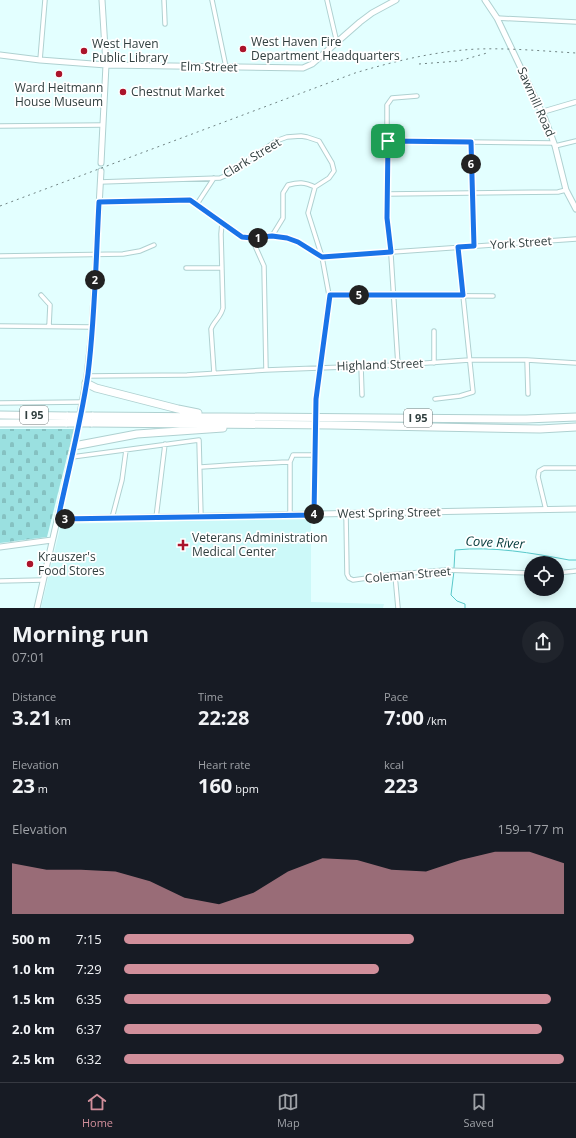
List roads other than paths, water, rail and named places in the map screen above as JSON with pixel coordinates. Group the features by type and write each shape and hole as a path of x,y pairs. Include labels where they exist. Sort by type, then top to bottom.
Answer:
{"highway":[{"path":"87,379 96,388 194,413 260,417"},
{"name":"I 95","path":"0,415 68,419 260,417 532,419 576,417"},
{"name":"I 95","path":"0,423 68,419"},
{"name":"I 95","path":"92,419 295,425 540,429 576,427"},
{"path":"74,446 154,432 295,425"}],"main road":[{"path":"101,163 106,65 102,0"},
{"name":"Elm Street","path":"0,55 40,60 106,65 303,68 312,64 372,13 396,0"},
{"name":"Sawmill Road","path":"485,0 497,18 542,112 554,144 566,190 576,208"},
{"path":"37,608 72,457 87,379 92,327 100,172"},
{"name":"West Spring Street","path":"58,519 576,509"},
{"path":"0,547 52,540"}],"street":[{"path":"40,60 45,0"},
{"path":"164,0 165,24"},
{"path":"212,0 226,67"},
{"path":"327,0 337,43"},
{"path":"497,18 576,22"},
{"path":"398,365 391,252 387,218 387,104 392,98 417,96"},
{"path":"542,112 576,102"},
{"path":"0,126 103,125"},
{"name":"Clark Street","path":"100,182 220,178 227,175 276,141 287,137 307,137 316,139 321,143 332,163 334,171 329,178 315,187"},
{"path":"388,141 554,144 576,141"},
{"path":"471,142 474,246"},
{"path":"197,204 214,178"},
{"path":"272,236 283,218 283,193 288,185 305,183 315,187 308,213 322,257 330,295 316,399 314,515"},
{"path":"388,194 558,192 566,190"},
{"path":"99,202 188,200 197,204 238,235 252,238 272,236 292,240 322,257"},
{"path":"214,373 211,329 212,325 221,315 223,308 222,223"},
{"path":"252,238 264,266 266,370"},
{"name":"York Street","path":"322,257 576,239"},
{"path":"0,256 123,254 140,251 154,245"},
{"path":"435,399 460,396 473,392 458,247"},
{"path":"186,268 222,268"},
{"path":"41,295 50,305 49,326"},
{"path":"330,295 493,296"},
{"path":"0,326 92,327"},
{"path":"434,331 434,363"},
{"name":"Highland Street","path":"87,379 398,365 470,360 527,360 576,363"},
{"path":"527,360 528,394"},
{"path":"361,366 362,395"},
{"path":"0,403 83,402"},
{"path":"72,457 199,440 201,517"},
{"path":"156,518 165,444"},
{"path":"112,518 122,480 126,450"},
{"path":"290,515 290,462 293,455 315,455"},
{"path":"200,467 247,463 290,462"},
{"path":"546,510 538,477 539,471 544,468 576,468"},
{"name":"Coleman Street","path":"346,514 347,574 349,578 355,580 454,570 524,573"},
{"path":"564,573 576,572"},
{"path":"394,575 398,608"},
{"path":"0,581 43,580"}],"waterway":[{"name":"Cove River","path":"454,568 455,550 469,549 512,551 576,560"},
{"name":"Cove River","path":"454,571 451,595 457,601 465,604 465,608"}],"railway":[{"path":"0,206 355,73 385,64 431,54 478,49 515,49 576,53"},
{"path":"419,64 459,61 487,53"}],"place":[{"name":"West Haven Fire Department Headquarters","path":"243,49"},
{"name":"West Haven Public Library","path":"84,51"},
{"name":"Ward Heitmann House Museum","path":"59,74"},
{"name":"Chestnut Market","path":"123,92"},
{"name":"Veterans Administration Medical Center","path":"183,545"},
{"name":"Krauszer's Food Stores","path":"30,564"}]}
